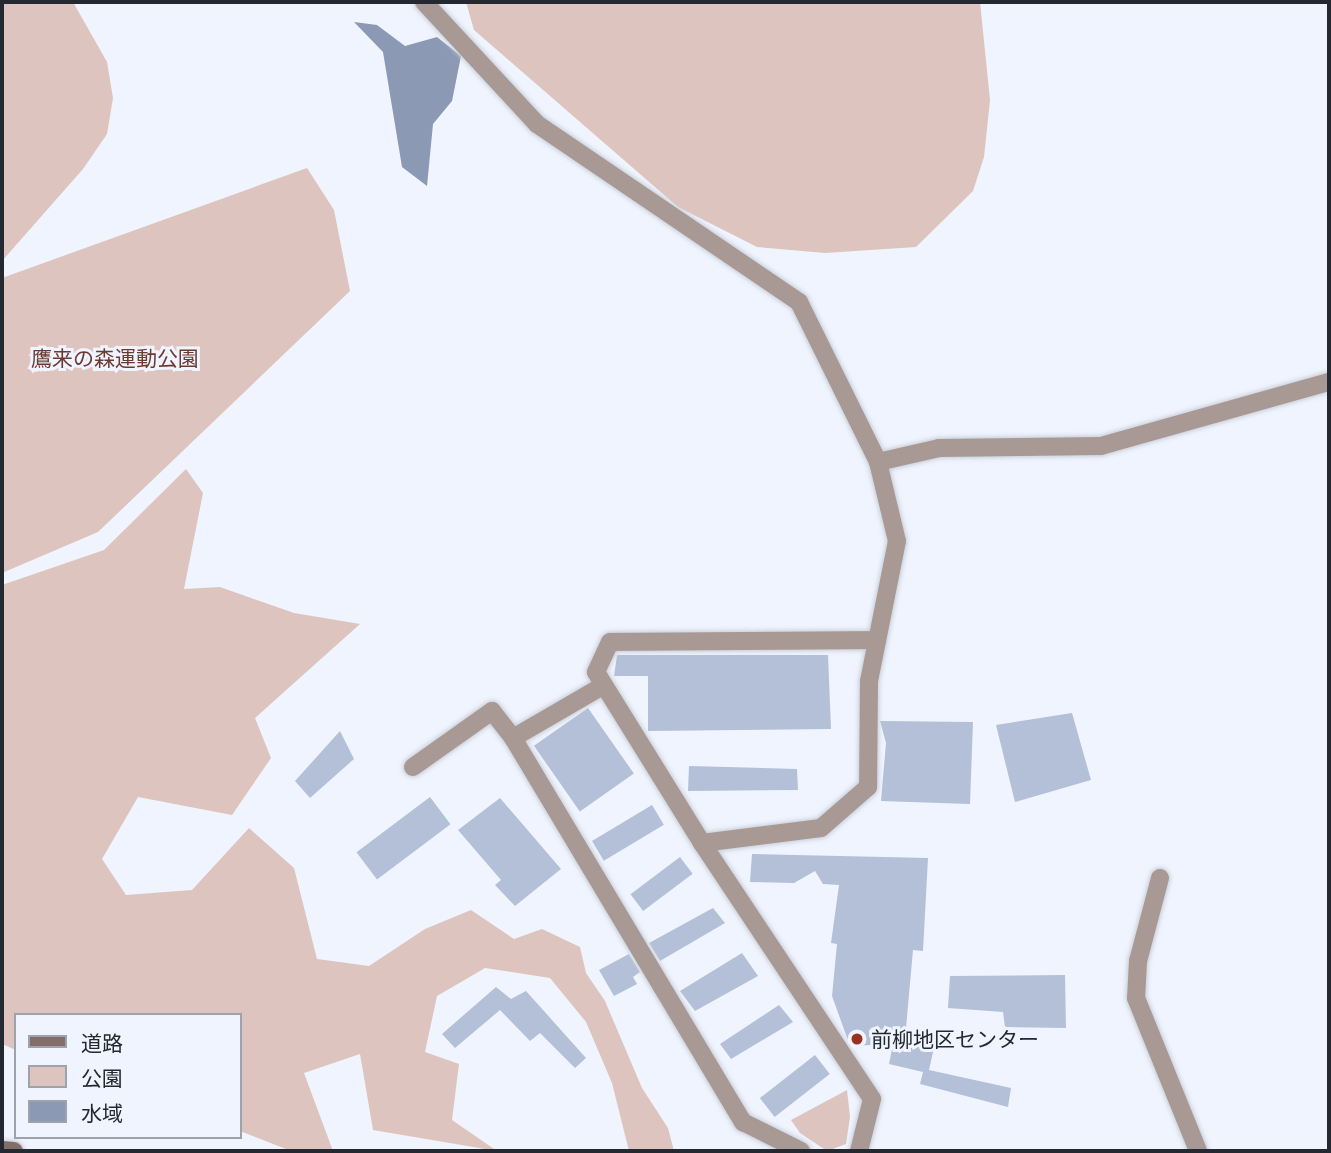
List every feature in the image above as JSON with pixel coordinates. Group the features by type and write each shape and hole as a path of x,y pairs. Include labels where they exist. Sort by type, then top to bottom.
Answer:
{"main road":[{"path":"2,1150 14,1151"}],"street":[{"path":"424,2 537,124 799,302 878,463 897,541 869,681 868,787 821,828 702,843"},
{"path":"878,463 939,448 1101,446 1329,382"},
{"path":"859,1151 872,1099 702,843 596,672 610,642 877,639"},
{"path":"513,738 604,685"},
{"path":"413,767 492,711 513,738 743,1122 801,1151"},
{"path":"1160,878 1138,961 1136,998 1198,1151"}],"green space":[{"path":"2,2 73,2 107,62 113,98 107,134 83,169 2,261"},
{"path":"466,2 980,2 990,100 984,157 973,191 916,247 825,253 757,247 678,207 474,30"},
{"name":"鷹来の森運動公園","path":"307,168 334,210 350,291 98,532 2,573 2,278"},
{"path":"186,469 203,493 184,589 220,587 294,613 360,624 255,718 271,758 232,815 138,797 102,859 126,895 192,890 249,828 294,868 317,959 369,966 425,929 471,910 514,939 542,929 580,947 586,973 605,1001 642,1088 668,1128 674,1151 629,1151 612,1083 586,1022 550,978 485,968 437,996 425,1052 459,1064 452,1120 497,1151 373,1130 360,1054 304,1073 333,1151 291,1151 242,1132 242,1013 14,1013 14,1049 2,1044 2,585 104,550"},
{"path":"847,1090 850,1117 846,1144 827,1151 800,1133 791,1120"}],"water":[{"path":"354,22 377,25 405,46 437,37 461,56 452,101 433,124 427,186 402,167 383,52"}],"building":[{"path":"617,655 828,655 831,729 648,731 648,676 614,676"},
{"path":"588,708 634,774 580,811 534,746"},
{"path":"1072,713 1091,780 1015,802 996,725"},
{"path":"880,721 973,722 970,804 881,801 886,743"},
{"path":"340,731 354,759 310,798 295,781"},
{"path":"689,766 797,769 798,790 688,791"},
{"path":"430,797 450,824 377,880 357,852"},
{"path":"500,798 561,869 515,906 495,885 501,880 458,830"},
{"path":"652,805 664,825 604,861 592,841"},
{"path":"752,854 928,858 923,951 913,950 905,1039 935,1043 929,1070 1011,1088 1008,1107 920,1084 923,1072 889,1064 893,1044 850,1046 832,996 837,944 831,943 839,885 823,884 815,871 794,883 750,882"},
{"path":"680,857 693,874 643,911 630,894"},
{"path":"713,908 725,923 660,961 649,943"},
{"path":"742,953 758,976 695,1011 680,991"},
{"path":"629,954 640,972 633,977 637,984 614,996 599,970"},
{"path":"1065,975 1066,1028 1005,1027 1003,1012 948,1008 950,976"},
{"path":"496,987 511,999 526,991 586,1058 575,1068 540,1033 530,1041 500,1010 455,1048 442,1034"},
{"path":"779,1005 793,1022 731,1059 720,1044"},
{"path":"815,1055 830,1074 775,1117 760,1098"}],"place":[{"name":"前柳地区センター","path":"857,1039"}]}
